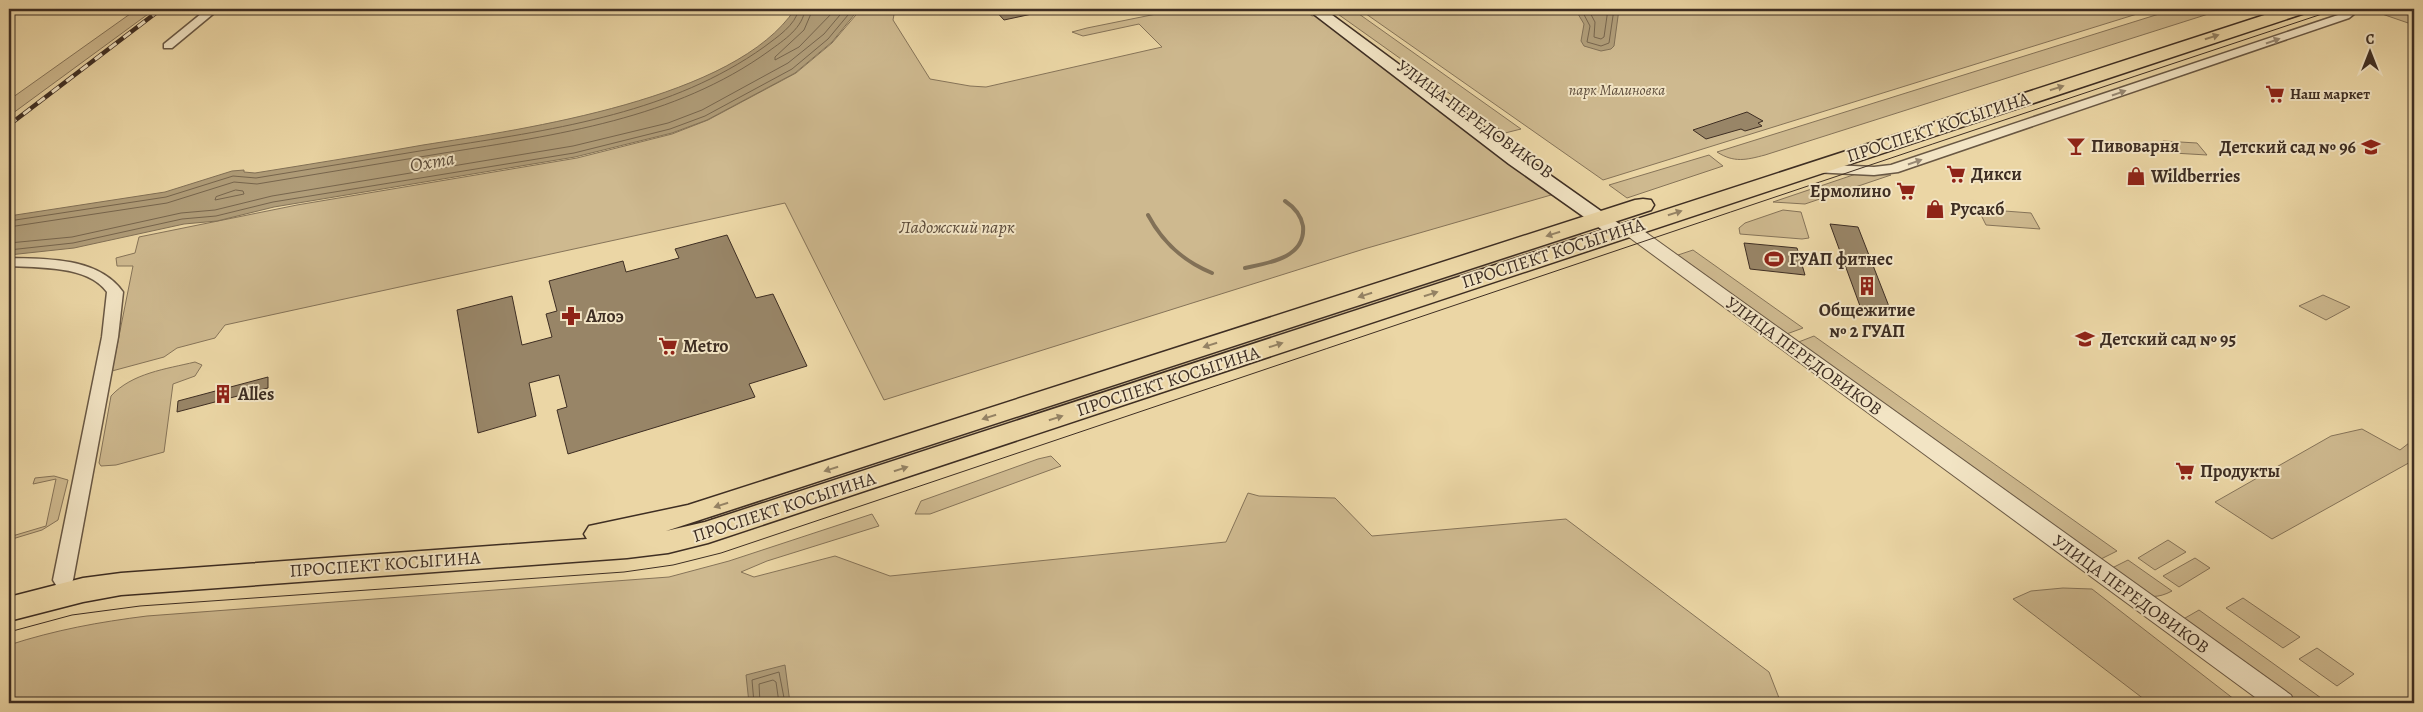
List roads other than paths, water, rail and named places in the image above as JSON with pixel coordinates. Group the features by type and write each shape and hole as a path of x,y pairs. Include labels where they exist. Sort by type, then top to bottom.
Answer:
{"main road":[{"name":"УЛИЦА ПЕРЕДОВИКОВ","path":"1315,9 1614,224"},
{"name":"УЛИЦА ПЕРЕДОВИКОВ","path":"1326,9 1614,224"},
{"name":"ПРОСПЕКТ КОСЫГИНА","path":"9,610 73,592 130,583 627,547 695,536 2249,9"},
{"name":"ПРОСПЕКТ КОСЫГИНА","path":"9,595 63,580 158,565 593,535 655,524 1614,224 1811,168 2299,9"}],"street":[{"path":"168,46 213,9"},
{"path":"1811,168 1874,171 1893,169 2345,16 2348,14 2346,9"},
{"name":"УЛИЦА ПЕРЕДОВИКОВ","path":"1614,224 2258,703"},
{"name":"УЛИЦА ПЕРЕДОВИКОВ","path":"1614,224 2282,703"},
{"path":"9,262 60,264 78,269 102,279 115,292 110,337 63,580"}],"water":[{"name":"Охта","path":"795,9 859,9 832,42 795,73 707,120 672,133 575,157 274,207 217,221 184,224 74,248 9,255 9,216 165,192 232,171 244,170 244,172 255,173 516,130 625,105 678,87 726,66 766,40"},
{"path":"1575,9 1619,9 1614,46 1611,49 1601,51 1584,46 1581,41 1584,24"},
{"path":"785,665 790,703 749,703 746,675"}],"waterway":[{"path":"1245,268 1284,257 1298,245 1302,237 1303,226 1301,218 1285,201"},
{"path":"1148,215 1160,234 1175,250 1192,263 1212,273"}],"tram line":[{"path":"9,632 72,615 140,606 624,572 673,565 721,553 2337,9"}],"railway":[{"path":"9,125 161,9"}],"place":[{"name":"Наш маркет","path":"2275,94"},
{"name":"Пивоварня","path":"2076,146"},
{"name":"Детский сад № 96","path":"2371,147"},
{"name":"Дикси","path":"1956,174"},
{"name":"Wildberries","path":"2136,176"},
{"name":"Ермолино","path":"1906,191"},
{"name":"Русакб","path":"1935,209"},
{"name":"ГУАП фитнес","path":"1774,259"},
{"name":"Общежитие № 2 ГУАП","path":"1867,286"},
{"name":"Алоэ","path":"571,316"},
{"name":"Детский сад № 95","path":"2085,339"},
{"name":"Metro","path":"668,346"},
{"name":"Alles","path":"223,394"},
{"name":"Продукты","path":"2185,471"}],"park label":[{"name":"парк Малиновка","path":"1617,90"},
{"name":"Ладожский парк","path":"957,227"}]}
